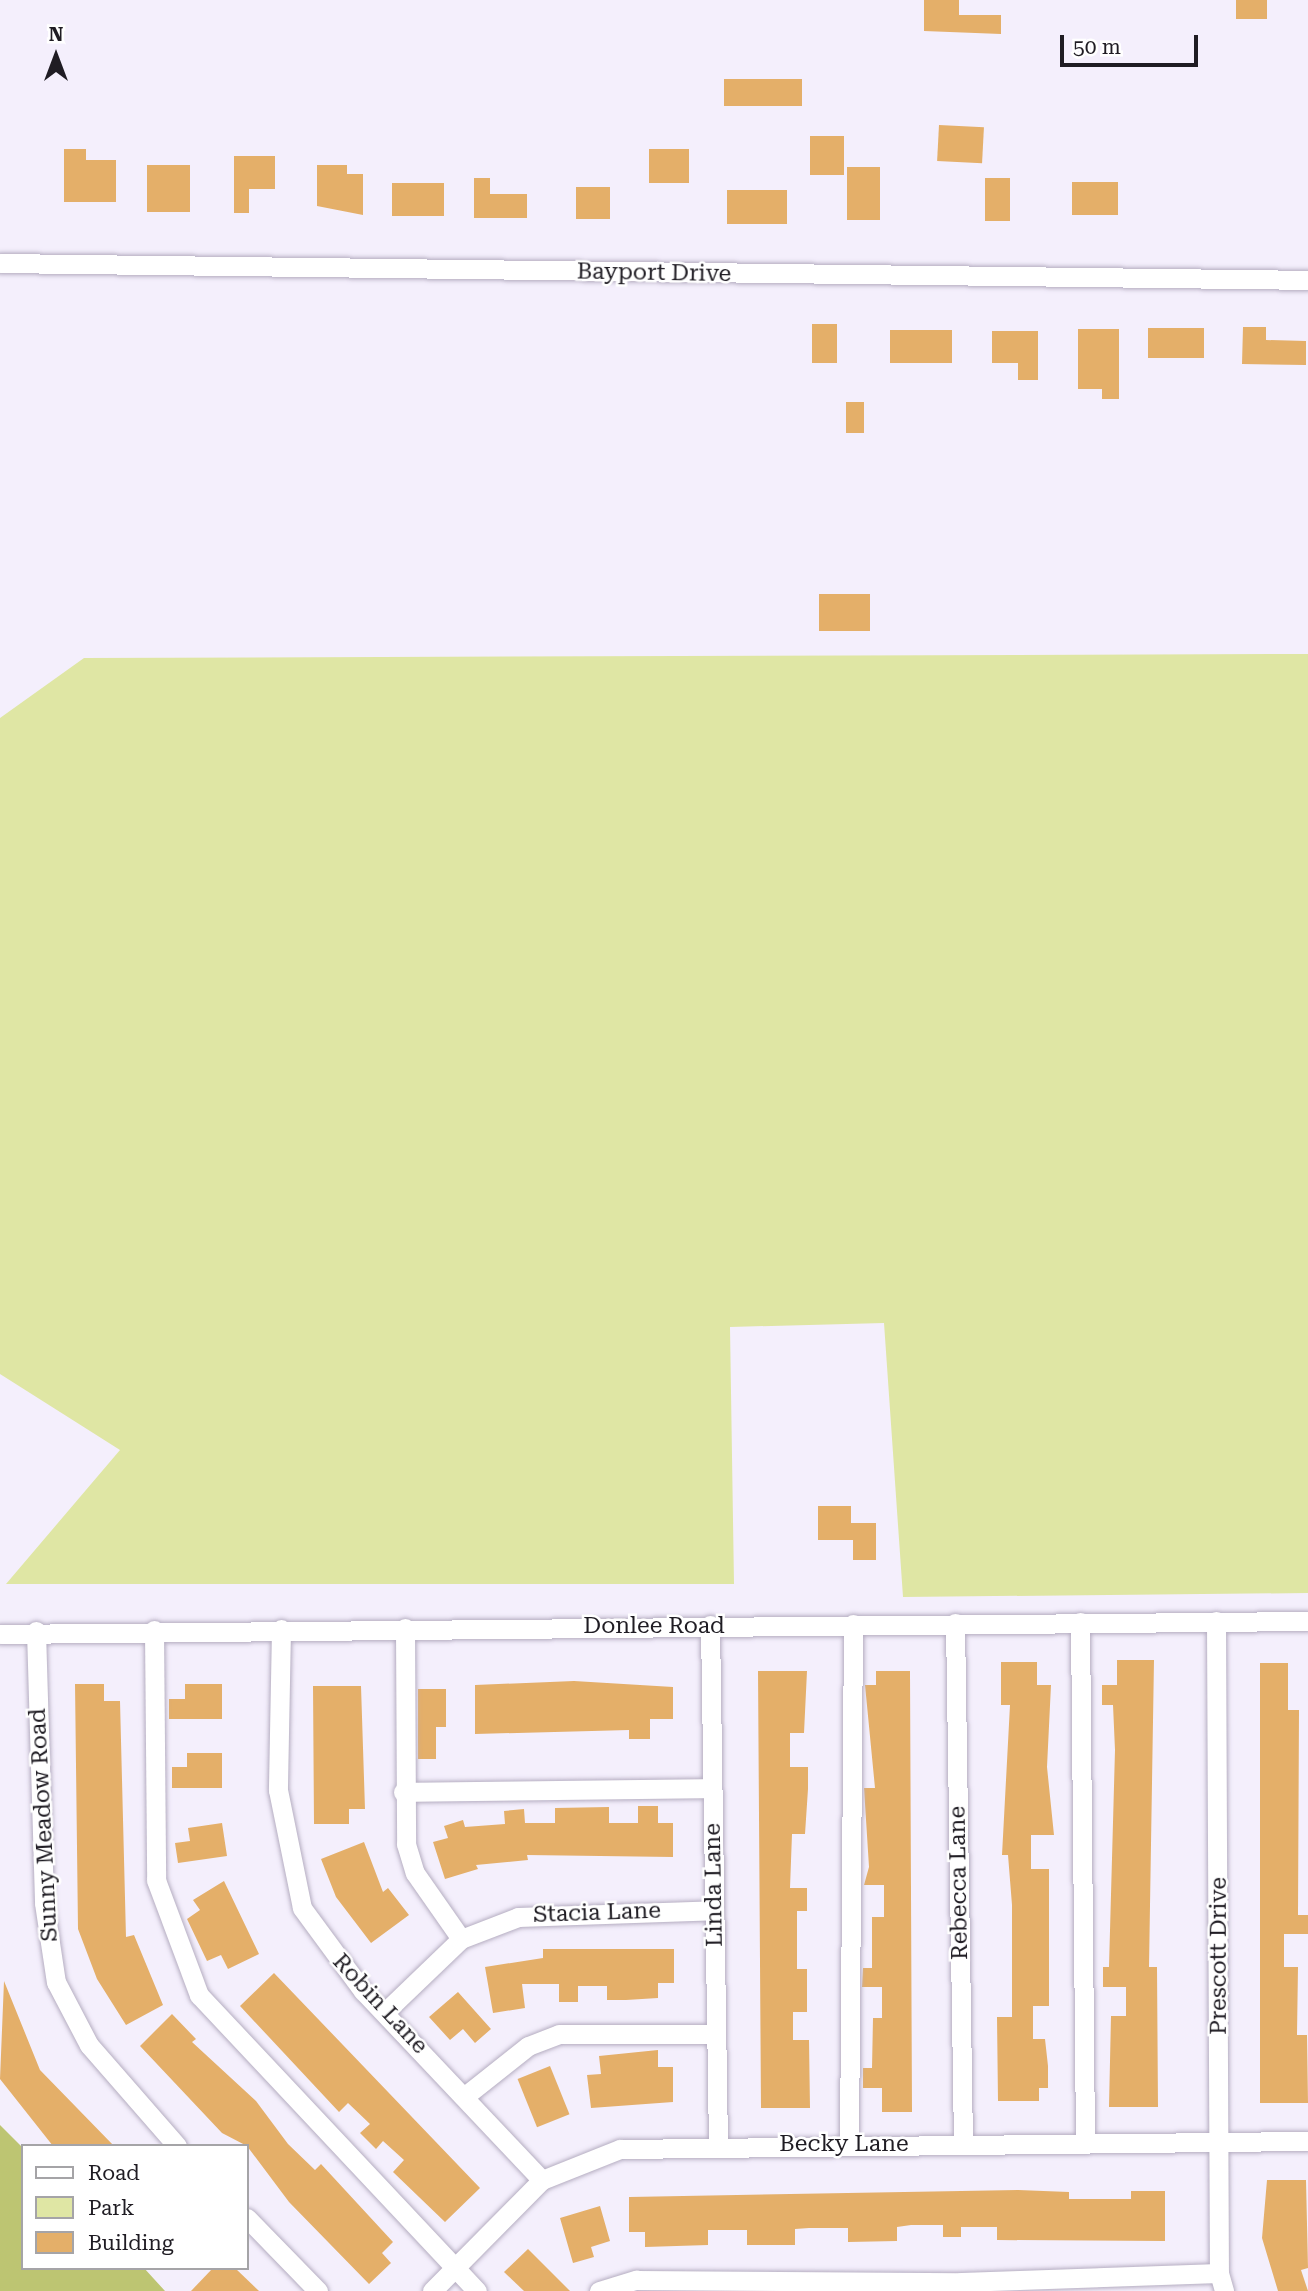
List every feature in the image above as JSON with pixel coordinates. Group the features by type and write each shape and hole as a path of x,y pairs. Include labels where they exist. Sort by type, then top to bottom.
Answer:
{"street":[{"name":"Bayport Drive","path":"0,263 1308,280"},
{"name":"Donlee Road","path":"0,1634 36,1631 1308,1620"},
{"name":"Prescott Drive","path":"1216,1621 1222,2282"},
{"path":"1080,1622 1085,2142"},
{"name":"Rebecca Lane","path":"956,1623 964,2143"},
{"path":"849,2144 853,1624"},
{"name":"Linda Lane","path":"710,1625 718,2145"},
{"path":"405,1628 403,1792 415,1873 461,1939"},
{"name":"Robin Lane","path":"281,1629 278,1790 290,1872 321,1939 363,1991 387,2010 542,2180"},
{"path":"154,1630 156,1880 199,1995 477,2291"},
{"name":"Sunny Meadow Road","path":"36,1631 44,1903 56,1982 89,2045 175,2144"},
{"path":"403,1792 712,1788"},
{"name":"Stacia Lane","path":"387,2010 461,1939 544,1912 714,1910"},
{"path":"465,2096 528,2046 559,2035 716,2035"},
{"name":"Becky Lane","path":"432,2291 542,2180 620,2149 718,2145 1308,2141"},
{"path":"248,2219 318,2291"},
{"path":"599,2291 636,2280 1222,2282"}],"green space":[{"path":"1308,654 1308,1593 903,1597 884,1323 730,1327 734,1584 6,1584 120,1450 0,1374 0,718 84,658"},
{"path":"0,2125 21,2146 21,2270 146,2270 165,2291 0,2291"}],"building":[{"path":"924,0 959,0 959,15 1001,15 1001,34 924,31"},
{"path":"1236,0 1267,0 1267,19 1236,19"},
{"path":"724,79 802,79 802,106 724,106"},
{"path":"939,125 984,127 982,163 937,161"},
{"path":"810,136 844,136 844,175 810,175"},
{"path":"64,149 86,149 86,160 116,160 116,202 64,202"},
{"path":"649,149 689,149 689,183 649,183"},
{"path":"234,156 275,156 275,189 249,189 249,213 234,213"},
{"path":"147,165 190,165 190,212 147,212"},
{"path":"317,165 347,165 347,174 363,174 363,215 317,206"},
{"path":"847,167 880,167 880,220 847,220"},
{"path":"474,178 490,178 490,194 527,194 527,218 474,218"},
{"path":"985,178 1010,178 1010,221 985,221"},
{"path":"1072,182 1118,182 1118,215 1072,215"},
{"path":"392,183 444,183 444,216 392,216"},
{"path":"576,187 610,187 610,219 576,219"},
{"path":"727,190 787,190 787,224 727,224"},
{"path":"812,324 837,324 837,363 812,363"},
{"path":"1243,327 1266,327 1266,340 1306,341 1306,365 1242,364"},
{"path":"1148,328 1204,328 1204,358 1148,358"},
{"path":"1078,329 1119,329 1119,399 1102,399 1102,389 1078,389"},
{"path":"890,330 952,330 952,363 890,363"},
{"path":"992,331 1038,331 1038,380 1018,380 1018,363 992,363"},
{"path":"846,402 864,402 864,433 846,433"},
{"path":"819,594 870,594 870,631 819,631"},
{"path":"818,1506 851,1506 851,1523 876,1523 876,1560 853,1560 853,1540 818,1540"},
{"path":"1117,1660 1154,1660 1149,1967 1157,1967 1158,2107 1109,2107 1111,2016 1126,2016 1126,1987 1103,1987 1103,1967 1109,1967 1115,1750 1113,1705 1102,1705 1102,1685 1117,1685"},
{"path":"1001,1662 1037,1662 1037,1685 1051,1685 1047,1767 1054,1835 1031,1835 1031,1869 1049,1869 1049,2006 1033,2006 1033,2039 1045,2039 1048,2066 1048,2088 1039,2088 1039,2101 998,2101 997,2017 1012,2017 1012,1905 1008,1855 1002,1855 1010,1705 1001,1705"},
{"path":"1260,1663 1288,1663 1288,1710 1299,1710 1298,1915 1308,1915 1308,1934 1284,1934 1284,1967 1298,1967 1297,2035 1307,2035 1308,2103 1260,2103"},
{"path":"758,1671 807,1671 804,1733 790,1733 790,1767 808,1767 808,1789 805,1834 792,1834 790,1888 807,1888 807,1911 797,1911 797,1969 807,1969 807,2012 793,2012 793,2040 809,2040 810,2108 761,2108"},
{"path":"876,1671 910,1671 912,2112 882,2112 882,2088 863,2088 863,2068 872,2068 873,2018 882,2018 882,1987 862,1987 863,1968 872,1968 872,1917 884,1917 884,1885 864,1885 869,1867 864,1788 875,1788 865,1685 876,1685"},
{"path":"574,1681 673,1687 673,1719 650,1719 650,1739 629,1739 629,1730 475,1734 475,1685"},
{"path":"75,1684 104,1684 104,1701 120,1701 126,1937 134,1935 163,2005 126,2025 97,1979 78,1929"},
{"path":"185,1684 222,1684 222,1719 169,1719 169,1699 185,1699"},
{"path":"313,1686 361,1686 365,1809 349,1809 349,1824 314,1824"},
{"path":"418,1689 446,1689 446,1727 436,1727 436,1759 418,1759"},
{"path":"187,1753 222,1753 222,1788 172,1788 172,1767 187,1767"},
{"path":"638,1806 658,1806 658,1823 673,1823 673,1857 527,1855 528,1860 476,1865 478,1869 445,1879 433,1842 448,1838 444,1826 463,1820 465,1827 505,1824 504,1811 524,1809 525,1823 555,1823 555,1808 609,1807 609,1823 638,1823"},
{"path":"222,1823 227,1856 178,1863 175,1843 190,1841 188,1828"},
{"path":"364,1842 383,1892 388,1888 409,1915 371,1943 336,1897 321,1859"},
{"path":"224,1881 259,1954 228,1969 221,1955 207,1961 187,1919 200,1910 193,1900"},
{"path":"543,1949 674,1949 674,1983 658,1983 658,1998 626,2000 607,2000 607,1986 578,1986 578,2002 559,2002 559,1984 522,1984 525,2008 493,2013 485,1967 543,1958"},
{"path":"274,1973 480,2188 445,2222 393,2172 404,2160 383,2141 376,2149 360,2133 370,2124 348,2103 339,2112 240,2006"},
{"path":"4,1981 40,2070 112,2144 51,2144 0,2079"},
{"path":"458,1992 491,2029 475,2043 463,2029 450,2040 429,2017"},
{"path":"172,2014 196,2039 192,2042 256,2101 288,2144 315,2170 321,2164 393,2242 382,2253 391,2263 369,2284 289,2202 248,2144 222,2133 140,2046"},
{"path":"658,2050 658,2067 673,2067 673,2102 591,2108 587,2075 601,2074 599,2056"},
{"path":"550,2066 569,2114 537,2127 518,2079"},
{"path":"1267,2180 1306,2180 1308,2268 1301,2270 1308,2291 1278,2291 1262,2238"},
{"path":"1018,2190 1069,2192 1069,2199 1131,2199 1131,2191 1165,2191 1165,2241 997,2240 997,2227 961,2227 961,2237 943,2237 943,2225 911,2225 897,2227 897,2241 848,2242 848,2228 809,2228 795,2229 795,2245 747,2245 747,2230 708,2230 708,2245 645,2247 645,2232 629,2232 629,2197"},
{"path":"600,2206 610,2241 591,2247 594,2257 573,2263 560,2218"},
{"path":"528,2249 570,2291 524,2291 504,2272"},
{"path":"211,2270 237,2270 259,2291 191,2291"}]}
